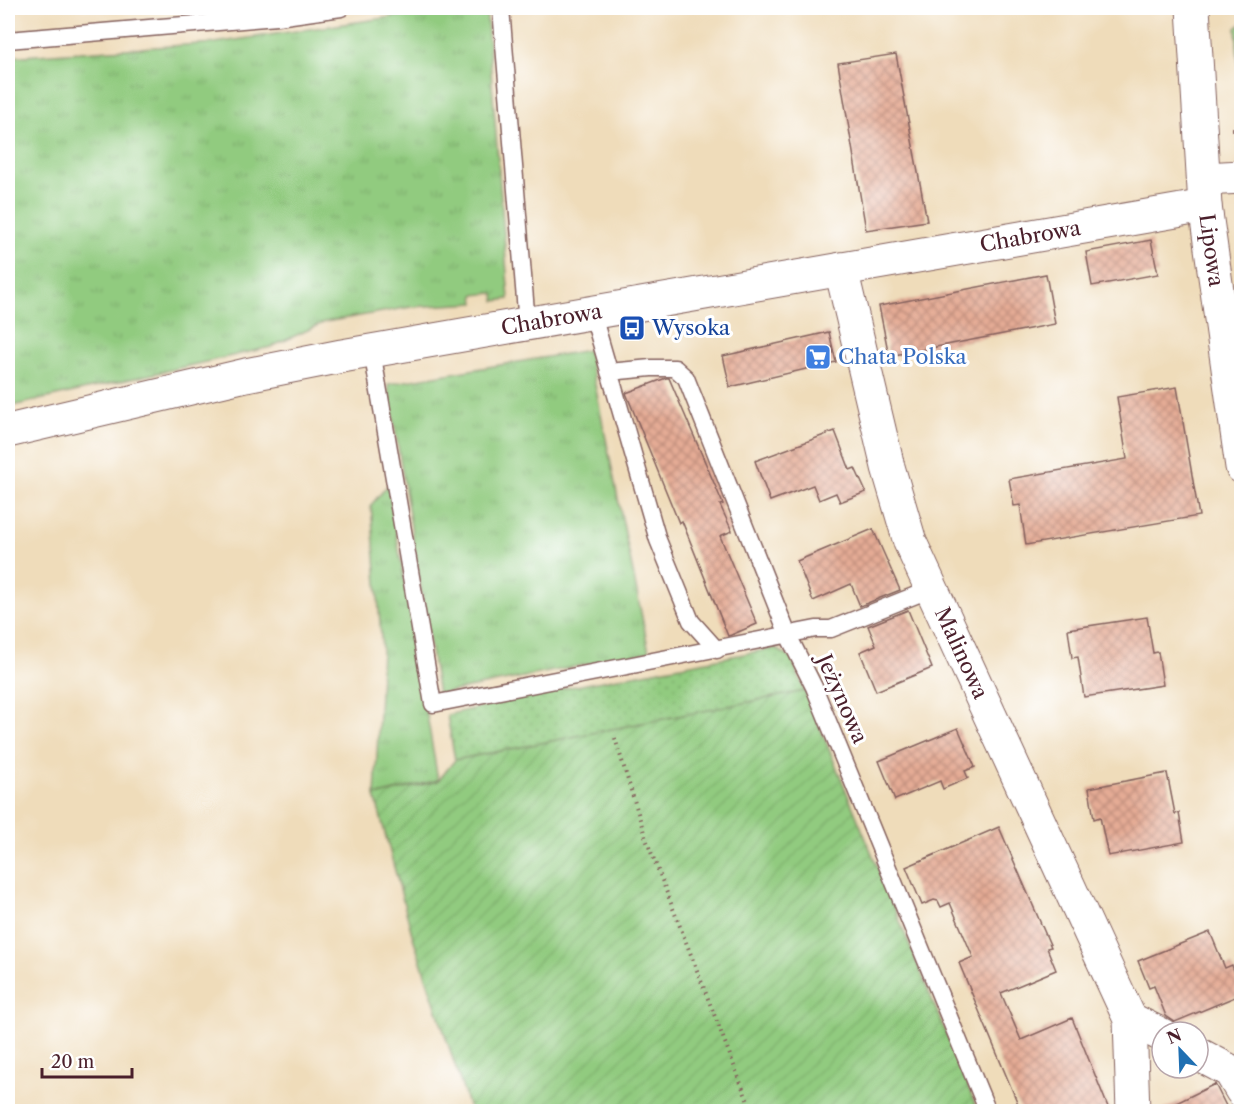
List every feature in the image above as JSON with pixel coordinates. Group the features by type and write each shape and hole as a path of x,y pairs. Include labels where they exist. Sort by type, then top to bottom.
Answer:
{"street":[{"name":"Lipowa","path":"1193,8 1204,187 1242,467"},
{"name":"Chabrowa","path":"8,431 246,375 592,312 841,270 1242,177"},
{"name":"Malinowa","path":"841,270 888,467 910,542 1131,1019 1133,1112"},
{"path":"1131,1019 1150,1029"},
{"path":"1210,1060 1230,1071 1242,1091"}],"lane":[{"path":"8,40 277,17 341,8"},
{"path":"501,8 527,324"},
{"path":"592,312 658,540 691,621 717,650"},
{"path":"372,351 433,704 788,635 831,629 931,589"},
{"name":"Jeżynowa","path":"609,372 675,368 686,378 788,635 814,687 988,1112"}],"path":[{"path":"615,738 646,839 752,1112"}],"green space":[{"path":"452,8 486,8 509,299 495,301 494,293 474,295 475,303 411,307 325,322 271,347 8,407 8,57 215,43"},
{"path":"1241,24 1241,109 1236,28"},
{"path":"588,350 649,652 438,694 388,384"},
{"path":"388,485 438,780 375,796 382,650 371,505"},
{"path":"775,648 791,658 805,691 455,760 447,715 534,694"},
{"path":"805,691 978,1111 470,1111 412,934 375,796 438,781 455,760"}],"building":[{"path":"896,54 927,221 866,230 838,63"},
{"path":"1151,240 1158,274 1092,286 1086,252"},
{"path":"1046,274 1055,324 889,356 879,306"},
{"path":"829,332 836,362 730,387 723,356"},
{"path":"669,378 723,504 720,505 732,531 720,536 757,624 728,636 682,521 679,523 626,393"},
{"path":"1177,387 1199,516 1026,545 1020,505 1014,506 1009,479 1127,459 1117,397"},
{"path":"835,431 850,470 855,468 866,492 840,502 836,493 819,500 813,485 770,501 755,461"},
{"path":"873,529 900,590 860,606 851,584 813,601 797,561"},
{"path":"908,610 932,668 876,691 860,652 876,645 868,626"},
{"path":"1147,617 1153,653 1158,652 1163,685 1084,697 1078,657 1072,658 1068,629"},
{"path":"958,728 975,767 965,771 968,778 943,789 940,781 895,800 879,761"},
{"path":"1167,773 1175,814 1179,813 1184,842 1108,856 1100,817 1094,819 1089,788"},
{"path":"999,827 1051,947 1047,948 1056,970 1001,993 1021,1040 1072,1018 1110,1112 1021,1111 959,963 973,957 950,903 941,907 938,901 934,900 922,905 906,867"},
{"path":"1210,932 1225,968 1232,965 1242,994 1180,1020 1172,1020 1166,1016 1154,986 1149,988 1138,961"},
{"path":"1215,1084 1229,1112 1158,1112"}],"place":[{"name":"Wysoka","path":"632,328"},
{"name":"Chata Polska","path":"818,357"}]}
